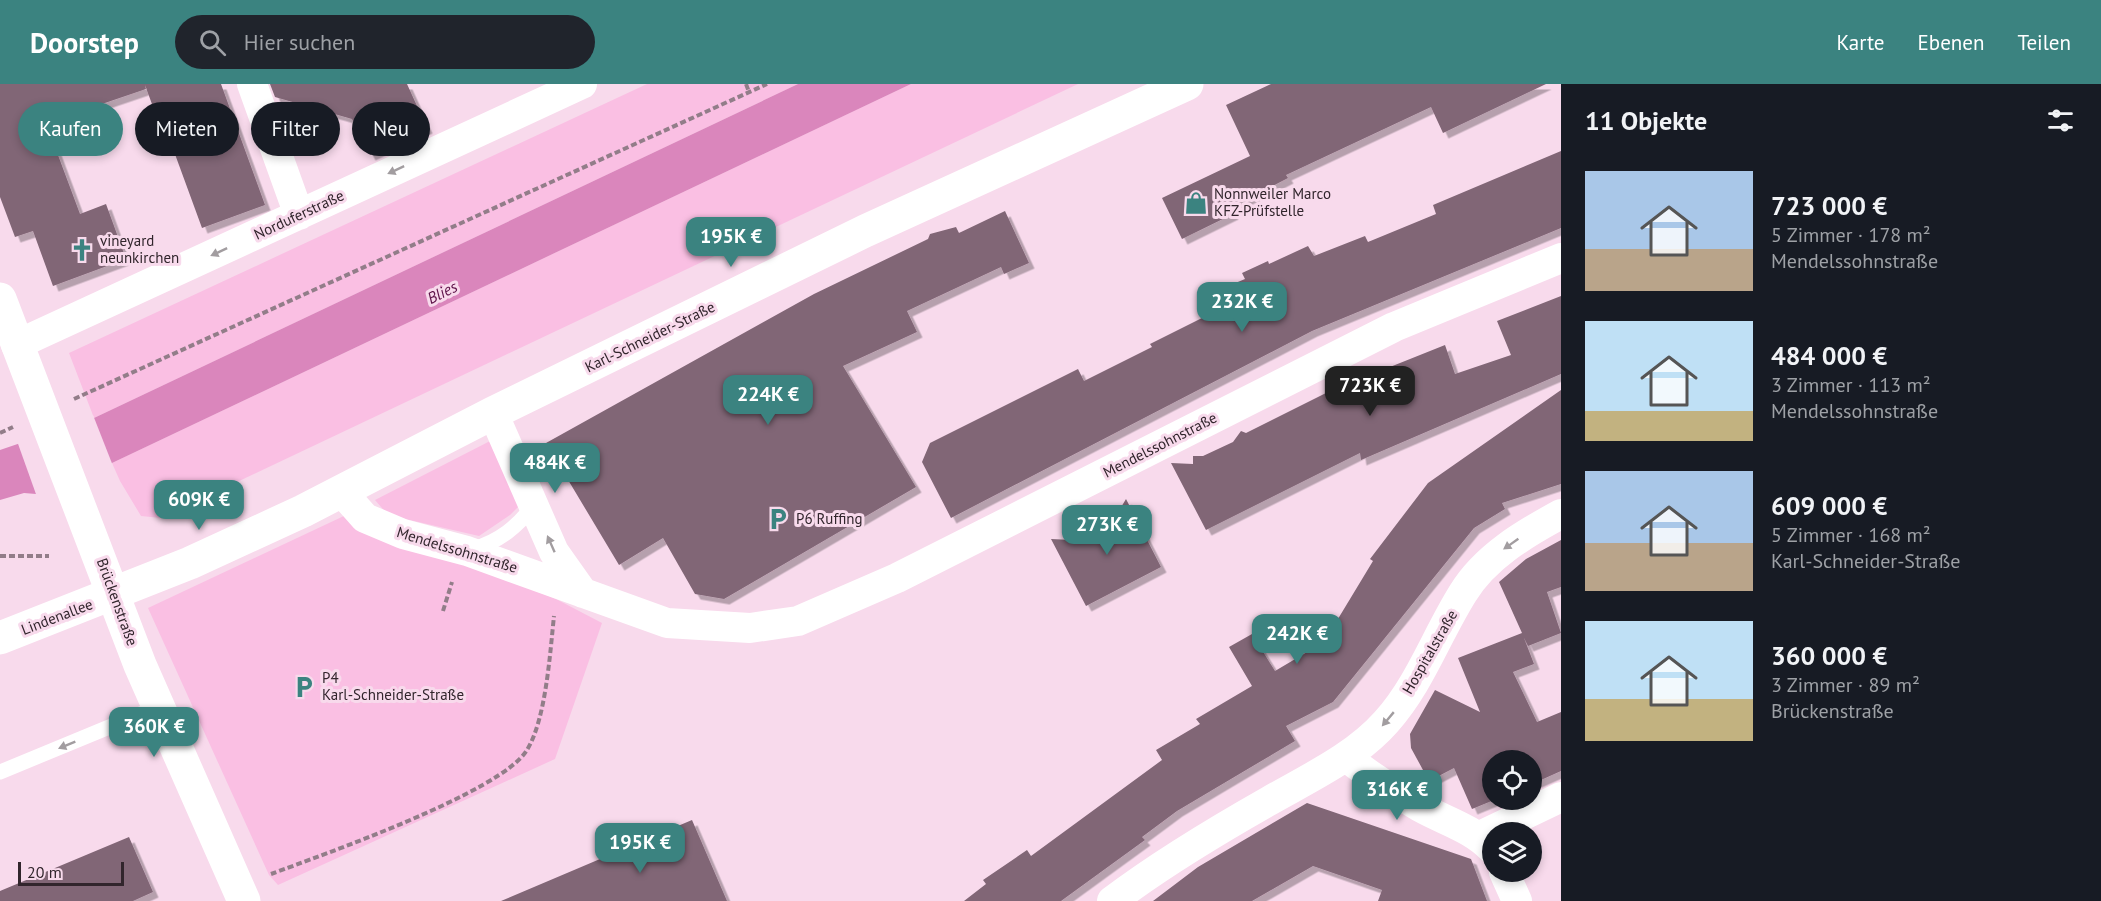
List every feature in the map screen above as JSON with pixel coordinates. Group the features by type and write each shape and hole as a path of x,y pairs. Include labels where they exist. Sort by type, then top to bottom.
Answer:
{"main road":[{"name":"Karl-Schneider-Straße","path":"115,594 211,554 865,231 1187,84"},
{"name":"Brückenstraße","path":"0,298 115,594 140,665 242,895"},
{"name":"Lindenallee","path":"0,638 115,594"}],"street":[{"path":"252,84 299,215"},
{"name":"Norduferstraße","path":"22,359 299,215 582,84"},
{"name":"Mendelssohnstraße","path":"341,491 365,518 403,534 467,551 667,623 750,628 798,621 907,573 1394,327 1561,258"},
{"path":"493,414 571,588"},
{"name":"Hospitalstraße","path":"1112,901 1232,822 1346,757 1386,723 1415,682 1470,584 1496,555 1530,531 1561,514"},
{"path":"1346,757 1376,781 1482,841"},
{"path":"1520,822 1561,797"},
{"path":"1508,882 1516,901"}],"lane":[{"path":"467,551 491,544 519,525 534,505"},
{"path":"0,772 160,706"}],"path":[{"path":"746,84 749,92"},
{"path":"65,403 767,84"},
{"path":"0,433 22,423"},
{"path":"0,556 49,556"},
{"path":"242,895 426,812 501,775 527,750 540,713 571,588"}],"shaded area":[{"path":"647,84 798,84 94,418 69,353"},
{"path":"911,84 1078,84 161,518 141,516 120,481 112,463"},
{"path":"492,440 522,503 510,515 479,536 388,515 375,500"},
{"path":"346,515 556,599 602,623 555,759 278,885 269,875 148,608"}],"water":[{"name":"Blies","path":"798,84 911,84 112,463 36,494 24,493 0,500 0,450 94,418"}],"pier":[{"path":"93,415 113,466 37,497 17,441"}],"building":[{"path":"0,84 221,84 228,102 151,102 145,85 146,89 108,102 18,102 18,156 58,156 80,214 106,204 126,259 53,286 33,231 15,237 0,197"},
{"path":"270,84 407,84 415,102 352,102 352,119 340,116 340,102 292,102 275,97"},
{"path":"1271,84 1546,84 1443,133 1431,107 1286,175 1288,178 1230,208 1233,214 1182,239 1162,198 1250,156 1226,105"},
{"path":"239,134 265,205 202,228 176,156 239,156"},
{"path":"1561,151 1561,228 1312,331 951,518 922,462 930,443 1078,369 1084,381 1152,347 1150,344 1204,317 1199,307 1236,289 1233,284 1245,279 1242,273 1268,261 1269,264 1308,246 1314,256 1365,236 1368,242 1436,214 1433,205"},
{"path":"1005,211 1029,263 1004,274 1001,267 907,311 917,332 843,366 916,487 724,599 695,594 663,538 619,565 546,443 814,294 928,239 930,234 956,227 959,233"},
{"path":"1561,296 1561,374 1361,460 1360,453 1206,530 1171,463 1193,464 1193,456 1203,456 1233,442 1241,431 1246,433 1330,391 1445,345 1455,374 1511,355 1497,321"},
{"path":"1561,390 1561,484 1502,503 1505,509 1474,528 1333,702 1286,726 1295,741 1177,811 1142,837 1145,840 1061,901 964,901 986,884 983,880 1027,850 1031,856 1162,760 1156,750 1200,724 1196,719 1252,686 1229,647 1252,634 1275,671 1324,642 1373,561 1370,559 1428,483"},
{"path":"1126,499 1161,567 1086,606 1051,539 1072,540 1072,531 1085,531 1100,523 1107,513 1114,519"},
{"path":"1561,540 1561,587 1547,592 1561,633 1528,646 1524,638 1534,664 1513,672 1537,722 1561,712 1561,771 1542,780 1542,750 1482,750 1482,805 1472,809 1454,768 1429,781 1411,748 1410,734 1435,690 1480,712 1458,658 1522,633 1499,582 1526,559"},
{"path":"1307,803 1471,859 1487,901 1378,901 1382,890 1313,866 1252,901 1153,901 1198,867"},
{"path":"692,820 727,901 501,901"},
{"path":"129,837 153,892 133,901 0,901 0,891"}],"place":[{"name":"Nonnweiler Marco KFZ-Prüfstelle","path":"1196,203"},
{"name":"vineyard neunkirchen","path":"82,250"},
{"name":"P6 Ruffing","path":"778,519"},
{"name":"P4 Karl-Schneider-Straße","path":"304,687"}]}
